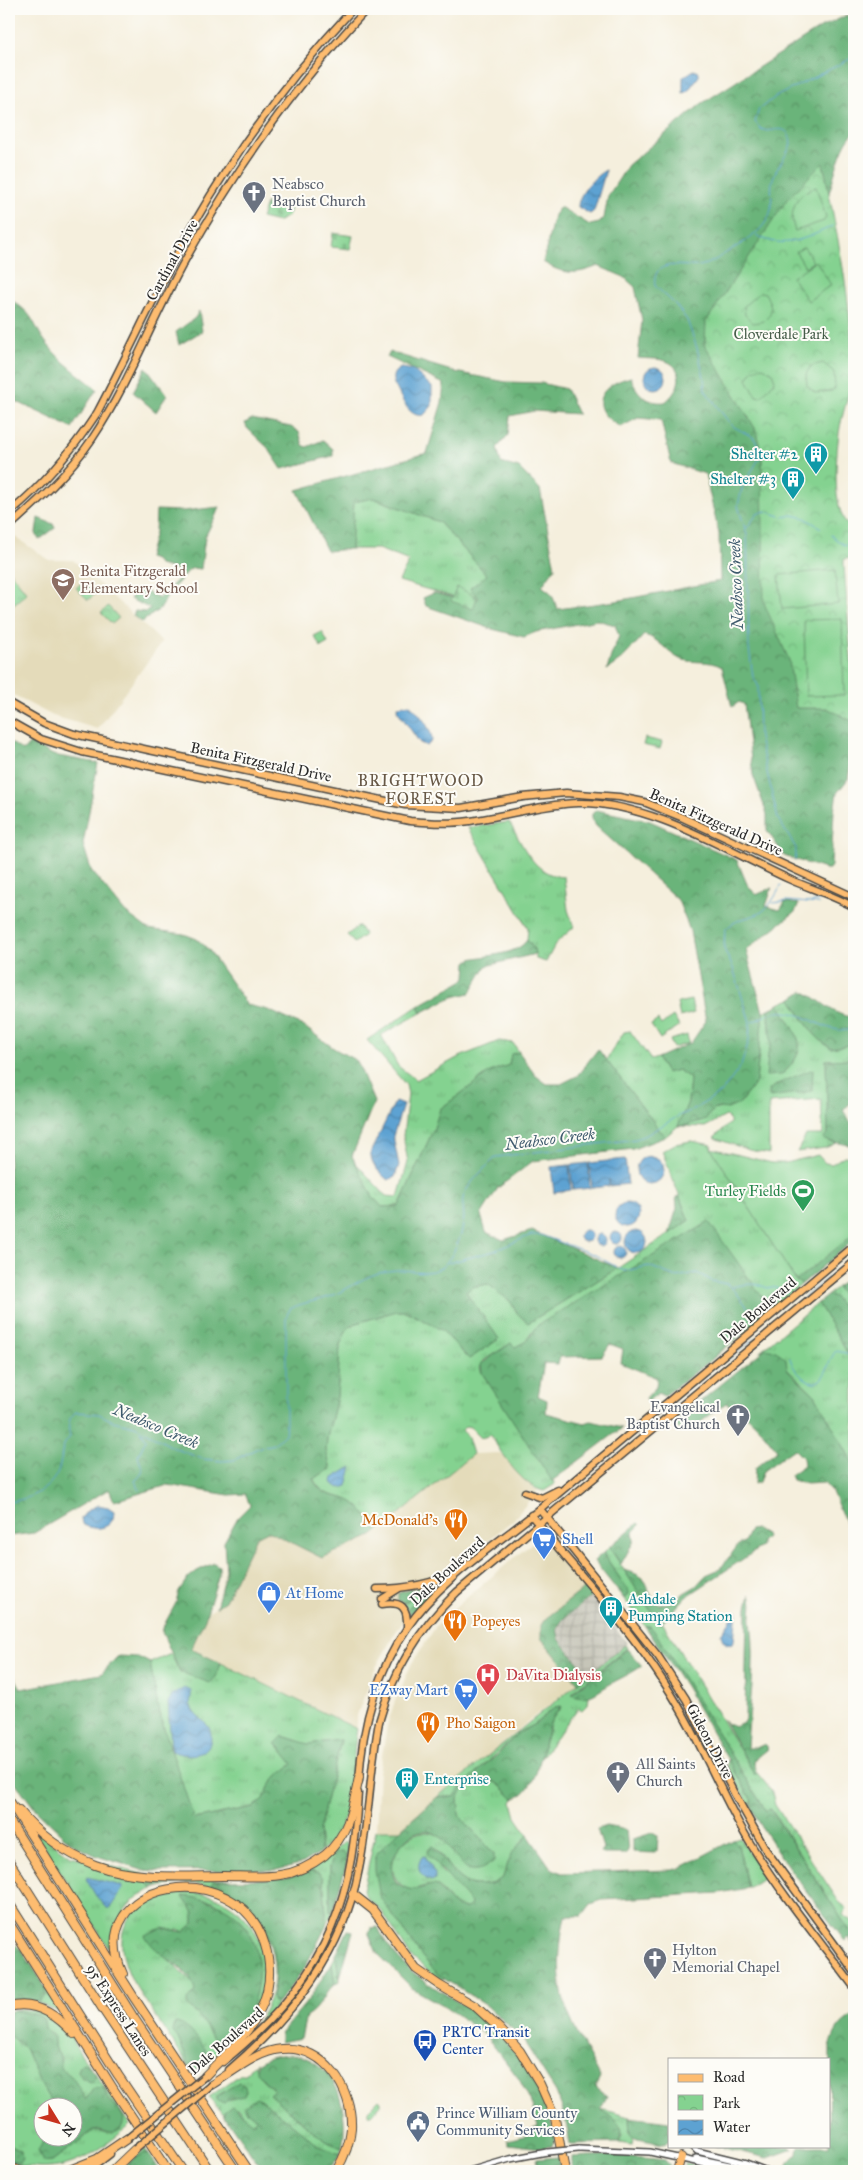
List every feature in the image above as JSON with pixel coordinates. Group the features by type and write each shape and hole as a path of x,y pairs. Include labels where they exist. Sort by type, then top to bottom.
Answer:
{"highway":[{"path":"9,1798 32,1824 56,1845 81,1859 106,1868 124,1873 157,1875 269,1876 291,1873 308,1866 326,1854 345,1830 359,1777"},
{"path":"9,1798 133,1996 250,2171"},
{"path":"10,1822 132,2015 236,2171"},
{"name":"95 Express Lanes","path":"9,1861 106,2015 210,2171"},
{"path":"133,1996 118,1962 116,1944 120,1926 126,1914 142,1898 165,1889 200,1888 224,1896 249,1916 260,1932 267,1952 269,1975 265,1997 258,2013 242,2037 205,2076"},
{"path":"353,1894 373,1910 416,1969 438,1985 474,2006 500,2029 520,2051 540,2084 554,2118 565,2171"},
{"path":"9,1903 118,2075 183,2171"},
{"path":"9,1923 167,2170"},
{"path":"9,2007 29,2005 51,2014 68,2027 100,2068"},
{"path":"211,2085 248,2062 278,2049 299,2050 321,2060 331,2069 344,2090 351,2119 348,2147 336,2171"},
{"path":"67,2171 97,2159 128,2138"},
{"path":"232,2144 256,2171"},
{"path":"112,2171 135,2149"},
{"path":"677,2171 681,2158"},
{"path":"9,2167 21,2171"}],"main road":[{"name":"Cardinal Drive","path":"9,513 51,474 82,435 110,389 176,257 216,188 272,105 353,9"},
{"name":"Cardinal Drive","path":"9,527 64,475 91,440 116,397 184,263 227,189 284,105 314,68 367,9"},
{"name":"Benita Fitzgerald Drive","path":"9,703 44,723 74,734 405,805 461,808 523,797 566,793 619,797 644,802 854,897"},
{"name":"Benita Fitzgerald Drive","path":"9,721 41,738 82,752 410,821 442,823 471,821 533,808 566,804 597,804 622,808 671,824 854,907"},
{"name":"Dale Boulevard","path":"88,2171 248,2042 268,2023 300,1983 328,1938 342,1903 350,1869 356,1826 363,1734 373,1697 389,1658 407,1628 424,1606 465,1569 540,1509 854,1246"},
{"name":"Dale Boulevard","path":"108,2171 267,2036 308,1988 336,1939 353,1894 362,1854 379,1722 399,1667 418,1636 442,1607 854,1262"},
{"path":"525,1492 542,1498 568,1485"},
{"name":"Gideon Drive","path":"540,1509 658,1656 686,1699 734,1794 766,1850 854,1971"},
{"name":"Gideon Drive","path":"531,1515 651,1663 685,1717 750,1844 854,1988"},
{"path":"377,1589 402,1588 438,1580 465,1569"},
{"path":"402,1588 382,1602 394,1602 404,1607 407,1614 407,1628"}],"street":[{"path":"694,2148 697,2151 746,2163 767,2171"},
{"path":"469,2171 510,2158 579,2149 630,2150 681,2158 737,2171"},
{"path":"681,2158 703,2159 758,2171"}],"shaded area":[{"name":"Benita Fitzgerald Elementary School","path":"15,537 49,560 73,560 162,642 98,729 53,716 9,693 9,541"},
{"path":"500,1453 534,1489 538,1490 514,1519 456,1567 398,1628 375,1669 357,1715 357,1729 191,1649 209,1611 225,1601 256,1537 268,1531 323,1557 372,1536 473,1454"},
{"path":"539,1537 547,1541 585,1588 545,1619 541,1638 578,1683 532,1718 400,1830 376,1830 379,1772 387,1726 395,1701 412,1663 435,1628 451,1611"},
{"path":"592,1596 627,1643 588,1675 559,1638 557,1628 563,1619"}],"green space":[{"path":"854,12 854,133 845,144 829,193 823,163 788,198 706,322 705,345 755,428 762,455 765,603 789,660 796,708 827,708 854,722 854,740 848,779 837,793 834,811 831,866 829,869 825,869 784,856 767,830 767,814 753,775 744,704 739,702 732,707 722,667 712,663 680,659 659,642 644,635 622,659 607,670 619,636 615,625 597,620 536,632 524,637 492,629 426,606 423,598 434,593 473,603 479,598 470,588 487,575 439,522 373,498 354,502 351,549 327,551 297,490 427,453 442,402 444,384 387,357 390,352 455,372 506,382 541,383 566,389 578,414 534,411 510,416 508,435 497,448 501,463 519,468 540,489 555,568 542,586 551,593 558,609 616,601 720,581 719,534 705,474 671,463 661,420 638,418 621,427 603,413 600,405 600,398 604,392 620,381 631,377 636,388 643,396 653,401 665,402 677,387 679,375 677,369 666,361 638,358 642,320 635,287 624,277 598,266 583,271 570,272 557,269 543,262 554,215 560,207 590,225 599,223 604,218 608,196 628,165 701,104 822,27"},
{"name":"Cloverdale Park","path":"823,163 845,281 853,354 851,381 839,433 836,486 841,513 846,523 854,530 854,558 844,559 844,566 854,697 854,722 827,708 796,708 789,660 764,603 762,455 755,428 705,345 706,322 788,198"},
{"path":"816,187 826,217 824,221 795,231 792,217 795,204 803,194"},
{"path":"267,201 291,206 288,216 278,222 261,218"},
{"path":"333,233 353,236 350,249 331,247"},
{"path":"804,247 813,262 805,267 796,252"},
{"path":"816,261 831,285 808,301 792,277"},
{"path":"760,292 765,293 771,311 764,321 753,323 745,315 744,306"},
{"path":"9,299 25,310 59,358 97,389 72,428 9,398"},
{"path":"199,311 202,331 179,345 176,332 195,318"},
{"path":"823,363 834,372 835,388 832,391 815,393 807,385 806,374 811,366"},
{"path":"146,367 167,395 156,412 133,392"},
{"path":"763,367 772,372 775,381 761,397 756,396 747,379 753,370"},
{"path":"252,419 291,427 299,432 303,445 307,447 323,440 333,449 333,456 282,469 268,448 247,428 245,423"},
{"path":"373,498 439,522 487,575 479,598 473,603 399,581 409,561 378,549 351,549 353,502"},
{"path":"220,507 205,537 201,569 193,568 189,570 169,593 161,608 142,622 133,616 135,611 145,612 151,609 130,599 139,588 159,598 181,577 175,569 159,565 155,560 148,558 155,532 156,510 183,511"},
{"path":"38,518 53,524 55,528 39,540 36,533"},
{"path":"9,570 27,593 9,608"},
{"path":"835,570 838,604 782,609 779,575"},
{"path":"83,581 95,594 88,600 76,588"},
{"path":"457,587 477,597 473,609 451,601"},
{"path":"108,606 119,618 112,624 101,613"},
{"path":"842,619 844,695 806,696 804,620"},
{"path":"322,632 328,643 321,647 314,636"},
{"path":"645,738 662,742 660,749 643,745"},
{"path":"9,741 23,751 30,743 53,755 98,763 83,844 91,870 125,912 148,929 184,934 197,939 209,950 247,1005 268,1010 303,1026 335,1049 357,1061 374,1102 352,1156 373,1197 382,1207 399,1206 434,1128 440,1109 490,1072 509,1065 511,1054 519,1052 535,1075 547,1084 561,1084 577,1076 598,1049 665,1137 633,1149 533,1161 498,1188 481,1215 486,1232 503,1240 532,1231 618,1268 528,1323 518,1314 510,1301 488,1284 472,1287 466,1292 499,1339 469,1359 442,1330 406,1311 396,1311 354,1324 347,1329 340,1345 337,1397 327,1438 326,1451 331,1469 313,1479 328,1494 344,1498 355,1504 378,1531 372,1536 322,1558 268,1531 256,1537 225,1601 216,1607 226,1571 224,1542 238,1517 250,1505 245,1494 229,1495 168,1485 114,1501 109,1489 34,1533 9,1536"},
{"path":"596,810 650,821 737,860 747,884 756,895 772,888 766,906 780,910 785,902 799,904 795,912 746,950 763,1012 756,1082 739,1104 728,1109 719,1108 713,1110 706,1119 678,1126 688,1102 690,1078 678,1070 666,1073 657,1058 691,1043 706,1021 690,931 678,900 596,826 592,819 592,814"},
{"path":"509,822 530,858 537,865 554,875 564,877 568,910 574,927 556,943 546,962 536,959 534,949 527,940 528,928 468,828"},
{"path":"359,926 365,935 354,943 347,935"},
{"path":"527,940 534,949 535,954 486,966 470,993 450,998 421,1013 418,1006 464,980 467,962 471,959 509,952"},
{"path":"803,991 834,1011 854,1017 854,1044 831,1048 818,1038 791,999"},
{"path":"791,999 808,1026 824,1044 831,1048 854,1044 854,1059 826,1060 828,1133 825,1140 837,1143 825,1148 797,1152 806,1135 823,1135 821,1099 769,1103 769,1154 749,1150 714,1138 730,1123 726,1116 705,1127 678,1126 665,1137 606,1060 624,1032 630,1031 651,1060 657,1058 666,1073 678,1070 690,1078 688,1102 679,1125 687,1125 706,1119 713,1110 739,1104 756,1082 763,1012 769,1009 771,1045 768,1053 781,1075 791,1065 797,1056 798,1041 796,1033 779,1004"},
{"path":"691,1000 694,1013 680,1017 677,1003"},
{"path":"779,1004 796,1033 799,1048 797,1056 791,1065 781,1075 766,1076 768,1053 771,1045 769,1009"},
{"path":"418,1006 421,1013 381,1035 398,1066 416,1080 457,1058 499,1041 513,1043 519,1052 511,1055 509,1065 490,1072 440,1109 434,1128 399,1206 382,1207 373,1197 353,1160 386,1196 398,1197 408,1162 403,1136 408,1094 406,1085 367,1040"},
{"path":"673,1016 679,1026 660,1039 651,1025 658,1020 661,1025"},
{"path":"687,1035 689,1043 673,1048 670,1040"},
{"path":"854,1059 854,1100 843,1110 854,1127 854,1146 824,1140 824,1137 828,1133 826,1060"},
{"path":"813,1069 812,1091 770,1097 769,1090 784,1081"},
{"path":"691,1141 712,1145 711,1148 796,1281 802,1284 710,1361 767,1305 531,1333 527,1341 515,1347 511,1343 483,1361 480,1368 482,1373 555,1484 544,1491 528,1483 513,1469 491,1435 481,1438 470,1427 466,1426 462,1430 468,1438 473,1454 378,1531 355,1504 344,1498 328,1494 318,1486 313,1478 331,1469 326,1451 327,1438 337,1397 340,1345 347,1329 354,1324 396,1311 406,1311 442,1330 469,1359 499,1339 466,1292 472,1287 488,1284 510,1301 518,1314 528,1323 618,1268 689,1221 662,1151 675,1144"},
{"name":"Turley Fields","path":"711,1148 772,1163 785,1163 818,1155 825,1163 832,1164 844,1156 854,1157 854,1234 796,1281"},
{"path":"679,1196 689,1221 669,1234 677,1208 676,1197"},
{"path":"709,1222 768,1305 710,1361 664,1396 658,1393 647,1402 646,1398 656,1387 657,1378 621,1363 623,1349 610,1344 602,1356 560,1357 558,1364 544,1363 538,1396 547,1400 546,1413 585,1423 591,1421 622,1428 552,1481 482,1373 481,1364 511,1343 515,1347 527,1341 538,1325"},
{"path":"854,1234 854,1240 802,1284 796,1281 787,1267 808,1271"},
{"path":"854,1273 854,1308 838,1289 838,1286"},
{"path":"838,1286 838,1289 854,1308 854,1322 834,1297 828,1295"},
{"path":"828,1295 834,1297 854,1322 854,1364 818,1303"},
{"path":"818,1303 854,1364 854,1465 815,1395 766,1348 760,1351"},
{"path":"766,1348 772,1349 786,1359 787,1369 815,1395 854,1465 854,1542 832,1492 824,1483 806,1484 792,1480 790,1475 804,1465 803,1458 794,1449 763,1471 759,1482 754,1484 755,1468 777,1450 742,1412 726,1403 694,1427 679,1429 675,1426 681,1417"},
{"path":"638,1523 640,1525 633,1532 634,1541 621,1564 609,1547"},
{"path":"756,1529 765,1534 766,1537 761,1542 761,1547 686,1597 660,1625 624,1570 643,1578 652,1596 660,1605 676,1600 696,1586 706,1575 720,1569 739,1544 744,1542 750,1530"},
{"path":"609,1547 660,1625 662,1622 755,1775 757,1773 771,1790 775,1805 839,1902 847,1908 843,1915 854,1922 854,1938 771,1809 766,1811 650,1626 645,1626 624,1599 629,1592 603,1553"},
{"path":"603,1553 629,1592 624,1599 594,1561"},
{"path":"214,1563 219,1566 219,1574 205,1619 191,1649 221,1663 216,1677 210,1683 180,1672 162,1632 176,1603 179,1591 187,1579 197,1571"},
{"path":"432,1585 407,1609 403,1603 408,1601 413,1589"},
{"path":"432,1585 434,1589 410,1615 407,1609"},
{"path":"585,1588 592,1596 563,1619 557,1628 559,1639 588,1675 578,1683 541,1638 541,1625 545,1619"},
{"path":"413,1589 412,1596 408,1601 403,1603 398,1601 398,1593"},
{"path":"750,1595 752,1602 753,1669 747,1748 756,1748 765,1744 767,1749 754,1762 757,1773 755,1775 723,1719 727,1724 735,1727 743,1723 745,1719 747,1607"},
{"path":"645,1626 650,1626 655,1632 766,1811 770,1809 854,1938 854,1946 848,1937 845,1941 775,1847 753,1811 752,1801 685,1686"},
{"path":"625,1645 627,1648 571,1693 578,1696 589,1696 588,1704 582,1710 578,1708 540,1759 551,1721 561,1707 555,1707 534,1725 518,1733 467,1782 489,1780 503,1788 514,1799 512,1802 516,1817 528,1835 511,1855 503,1877 486,1885 472,1885 465,1882 453,1872 434,1846 428,1849 442,1872 451,1879 471,1903 470,1907 464,1908 454,1905 438,1887 428,1885 410,1890 397,1881 393,1869 394,1857 401,1845 411,1836 423,1832 435,1834 447,1844 494,1854 459,1815 458,1799 463,1788 459,1789 455,1797 437,1797"},
{"path":"627,1649 642,1666 590,1696 582,1697 571,1694"},
{"path":"171,1654 180,1673 216,1677 221,1663 357,1729 351,1795 347,1809 342,1824 321,1852 319,1830 341,1740 308,1744 276,1743 294,1764 277,1776 269,1787 263,1801 253,1807 193,1819 159,1713 150,1663"},
{"path":"118,1656 138,1657 150,1663 159,1713 194,1819 253,1807 263,1801 269,1787 277,1776 293,1764 276,1743 283,1736 308,1744 341,1740 319,1830 321,1852 303,1863 277,1870 142,1870 97,1856 76,1846 35,1809 9,1774 9,1665 21,1689 101,1674"},
{"path":"561,1706 550,1723 534,1777 523,1794 514,1799 493,1781 483,1779 466,1782 497,1755 518,1733 534,1725 555,1707"},
{"path":"728,1760 752,1801 750,1804 753,1813 727,1765"},
{"path":"464,1787 458,1799 459,1815 494,1854 494,1861 481,1869 471,1870 463,1865 442,1839 433,1832 422,1831 413,1834 405,1840 398,1849 392,1868 394,1877 399,1884 409,1889 419,1889 435,1885 458,1907 470,1907 471,1903 427,1853 433,1846 453,1872 465,1882 472,1885 486,1885 503,1877 511,1855 528,1835 551,1868 562,1873 673,1870 733,1840 738,1845 748,1888 719,1893 602,1900 591,1904 582,1916 565,1916 560,1954 562,1992 568,2014 600,2077 595,2087 607,2096 601,2109 618,2123 622,2131 619,2143 570,2144 564,2113 556,2092 521,2037 487,2006 438,1975 420,1954 380,1897 375,1870 375,1857 377,1853 437,1797 455,1797 459,1789"},
{"path":"606,1826 626,1830 628,1851 625,1854 602,1854 600,1852 603,1848 597,1829"},
{"path":"32,1828 71,1856 158,1878 152,1888 166,1883 165,1879 228,1879 213,1885 245,1903 257,1915 266,1929 272,1944 275,1961 275,1978 272,1997 274,2002 278,2003 262,2022 249,2033 270,1999 273,1986 274,1963 269,1942 259,1923 245,1907 227,1894 208,1886 186,1883 164,1886 144,1893 135,1899 123,1913 116,1929 111,1952"},
{"path":"376,1830 400,1830 375,1857 380,1897 420,1954 444,1980 439,1979 411,1957 381,1910 368,1899 363,1891"},
{"path":"652,1833 658,1836 657,1851 655,1853 633,1852 633,1839"},
{"path":"740,1838 765,1876 748,1888 738,1845 733,1840"},
{"path":"344,1842 347,1844 347,1862 345,1854 341,1852 335,1853 330,1866 330,1911 333,1911 327,1925 323,1878 319,1873 311,1871 279,1879 300,1873"},
{"path":"341,1852 345,1854 347,1862 333,1911 330,1912 330,1866 335,1853"},
{"path":"311,1871 319,1873 323,1878 327,1925 304,1969 278,2003 274,2002 272,1997 275,1969 274,1955 266,1929 249,1907 235,1896 211,1884 213,1881 287,1877"},
{"path":"150,1879 165,1879 166,1883 152,1888 148,1885"},
{"path":"190,1892 211,1896 229,1904 244,1916 255,1931 263,1949 266,1968 264,1988 257,2008 251,2018 229,2044 193,2073 133,1982 125,1962 122,1945 123,1930 129,1918 139,1907 170,1894","holes":["183,1896 213,1901 242,1921 247,2014 230,2037 199,2016 188,2006 195,1991 194,1984 147,1939 178,1929 184,1932 194,1923 194,1912","189,2031 206,2051 202,2064 190,2067 178,2038"]},
{"path":"182,1896 219,1905 243,1923 255,1947 258,1974 254,2000 243,2022 230,2036 214,2039 212,2037 199,2016 188,2006 188,2001 195,1991 192,1982 180,1968 156,1950 145,1935 162,1928 184,1932 194,1923 194,1912"},
{"path":"378,1927 395,1955 416,1975 467,2008 506,2042 527,2070 543,2101 554,2132 554,2143 552,2146 541,2148 509,2144 507,2140 532,2134 533,2128 538,2126 530,2100 519,2079 486,2036 449,2009 412,1988 377,1953 368,1932 371,1928"},
{"path":"348,1930 353,1931 339,1981 336,1955"},
{"path":"9,1940 22,1950 44,1985 46,1996 40,2002 20,2001 9,2003"},
{"path":"336,1955 339,1981 335,1984 332,1963"},
{"path":"332,1963 335,1984 306,2016 301,2038 280,2042 280,2034 309,1999"},
{"path":"44,1985 61,2013 35,2002 40,2001 46,1996"},
{"path":"13,2010 38,2011 50,2016 71,2034 74,2044 91,2068 85,2063 80,2065 79,2071 82,2078 92,2083 96,2074 130,2125 89,2156 60,2167 27,2167 9,2162 9,2159 15,2162 21,2151 9,2145 9,2035 25,2048 49,2098 32,2098 32,2148 44,2148 47,2161 52,2161 70,2148 82,2148 82,2139 94,2130 107,2133 120,2130 123,2123 121,2113 110,2101 105,2089 89,2095 86,2099 72,2078 59,2066 61,2058 54,2047 52,2034 45,2029 44,2021 38,2015"},
{"path":"13,2010 38,2015 44,2019 45,2029 54,2037 54,2047 60,2056 61,2068 72,2077 86,2099 94,2088 103,2087 109,2101 122,2115 123,2122 119,2131 110,2133 94,2130 82,2139 82,2098 49,2098 25,2048 9,2035 9,2012"},
{"path":"854,2015 854,2171 796,2171 787,2168 789,2163 798,2154 799,2148 830,2148 830,2048 833,2037 844,2021"},
{"path":"175,2023 185,2027 195,2035 203,2046 207,2056 202,2064 190,2067 178,2038 173,2032"},
{"path":"291,2054 307,2058 320,2066 337,2089 342,2103 344,2118 342,2148 325,2141 269,2094 274,2090 256,2072 260,2063 269,2057"},
{"path":"258,2062 255,2067 262,2079 274,2090 269,2094 325,2141 342,2148 340,2154 319,2146 261,2099 249,2113 256,2118 254,2123 248,2120 238,2109 224,2112 224,2116 209,2097 241,2074 246,2074 251,2066","holes":["239,2082 246,2091 245,2094 228,2100 227,2090"]},
{"path":"85,2063 96,2074 92,2083 82,2078 78,2071 81,2064"},
{"path":"239,2082 245,2085 246,2091 244,2096 228,2100 224,2103 217,2100 217,2096"},
{"path":"256,2097 319,2146 340,2154 329,2171 271,2171 256,2161 224,2116 224,2112 232,2106 254,2123 256,2118 246,2111 244,2106"},
{"path":"379,2099 381,2104 372,2114 368,2114 368,2110"},
{"path":"601,2109 629,2117 630,2134 633,2138 632,2145 619,2143 622,2136 618,2123"},
{"path":"629,2117 668,2122 668,2142 663,2144 633,2138 630,2134"},
{"path":"9,2145 21,2151 22,2159 19,2163 9,2159"},
{"path":"40,2148 70,2148 52,2161 43,2162 38,2151"},
{"path":"724,2148 793,2149 768,2158"},
{"path":"145,2149 147,2152 129,2162"},
{"path":"147,2152 161,2171 128,2171 129,2162"},
{"path":"612,2155 665,2160 671,2167 670,2171 572,2171 572,2157"},
{"path":"558,2157 560,2171 539,2171 536,2159"},
{"path":"129,2162 128,2171 118,2171"},
{"path":"685,2163 724,2171 683,2171"}],"water":[{"path":"694,70 699,72 699,76 687,92 683,93 683,77"},
{"path":"606,170 594,211 590,214 578,207 579,202 588,186"},
{"path":"655,367 663,370 666,378 663,386 655,389 647,386 644,378 647,370"},
{"path":"401,368 413,370 432,387 432,406 424,415 414,414 409,410 394,384 394,374"},
{"path":"409,704 420,715 430,731 432,741 427,746 420,743 397,710 398,706"},
{"path":"395,1102 403,1105 393,1136 399,1165 395,1177 388,1180 375,1167 371,1151"},
{"path":"650,1156 660,1160 664,1170 660,1180 650,1184 640,1180 636,1170 640,1160"},
{"path":"625,1159 628,1184 610,1186 609,1179 609,1186 592,1188 589,1163"},
{"path":"588,1163 590,1188 573,1190 570,1165"},
{"path":"569,1165 571,1190 554,1193 551,1167"},
{"path":"627,1203 635,1207 639,1215 635,1223 627,1227 619,1223 615,1215 619,1207"},
{"path":"583,1230 587,1230 591,1236 587,1242 583,1242 579,1238 579,1234"},
{"path":"636,1231 644,1234 647,1242 644,1250 636,1253 628,1250 625,1242 628,1234"},
{"path":"618,1232 621,1233 621,1243 614,1244 611,1243 610,1236 611,1233"},
{"path":"602,1234 605,1235 605,1245 598,1246 595,1245 594,1238 595,1235"},
{"path":"620,1246 626,1252 620,1258 614,1252"},
{"path":"352,1467 347,1486 336,1487 332,1482 333,1478"},
{"path":"98,1505 108,1507 114,1511 111,1522 98,1528 82,1524 81,1518 88,1510"},
{"path":"737,1611 733,1644 726,1644 721,1634"},
{"path":"185,1688 191,1691 190,1702 195,1714 208,1726 211,1734 208,1747 198,1754 191,1755 172,1751 171,1747 168,1702 173,1695"},
{"path":"425,1856 435,1874 435,1879 432,1881 424,1877 420,1872 420,1861"},
{"path":"87,1877 122,1886 122,1890 110,1908 108,1909 96,1896 86,1879"}],"waterway":[{"name":"Neabsco Creek","path":"795,860 796,848 778,819 759,738 758,685 753,677 749,648 747,535 738,506 742,488 760,457 760,448 753,437 734,427 728,421 705,390 697,348 687,320 675,304 655,286 655,277 658,270 664,267 704,265 757,232 768,218 772,202 771,185 773,177 791,144 786,131 767,131 761,129 755,122 759,109 777,96 854,57"},
{"path":"756,235 776,242 795,241 833,226"},
{"path":"746,529 757,514 765,511 783,517 793,515 805,518 821,528"},
{"path":"831,535 842,544 854,546"},
{"name":"Neabsco Creek","path":"9,1502 33,1495 47,1486 52,1480 60,1465 63,1447 70,1437 71,1417 76,1412 99,1414 113,1421 135,1426 176,1449 203,1459 234,1460 260,1447 274,1444 285,1434 286,1317 290,1309 331,1296 378,1273 396,1270 429,1272 441,1268 453,1253 461,1235 464,1217 463,1198 465,1193 477,1176 496,1157 636,1139 691,1111 722,1092 741,1066 749,1040 750,1022 733,968 724,949 725,930 736,921 758,914 766,908 781,886"},
{"path":"813,902 822,899 847,908"},
{"path":"773,903 787,901 819,904"},
{"path":"752,1022 777,1012 787,1012 834,1029 854,1029"},
{"path":"448,1263 494,1251 531,1235 541,1235 595,1255 624,1271 649,1266 676,1277 697,1273 712,1281 727,1284 748,1308"},
{"path":"725,1359 731,1358 837,1270"},
{"path":"732,1287 754,1284 788,1292"},
{"path":"790,1358 793,1366 801,1375 816,1382 821,1379 836,1351 846,1353 854,1361"},
{"path":"140,1490 135,1481 142,1472 138,1456 146,1439 141,1431"}],"place":[{"name":"Neabsco Baptist Church","path":"254,214"},
{"name":"Shelter #2","path":"816,475"},
{"name":"Shelter #3","path":"793,500"},
{"name":"Benita Fitzgerald Elementary School","path":"63,601"},
{"name":"Turley Fields","path":"803,1212"},
{"name":"Evangelical Baptist Church","path":"738,1437"},
{"name":"McDonald's","path":"456,1541"},
{"name":"Shell","path":"544,1560"},
{"name":"At Home","path":"269,1614"},
{"name":"Ashdale Pumping Station","path":"611,1629"},
{"name":"Popeyes","path":"455,1642"},
{"name":"DaVita Dialysis","path":"488,1696"},
{"name":"EZway Mart","path":"466,1711"},
{"name":"Pho Saigon","path":"428,1744"},
{"name":"All Saints Church","path":"618,1794"},
{"name":"Enterprise","path":"407,1800"},
{"name":"Hylton Memorial Chapel","path":"655,1980"},
{"name":"PRTC Transit Center","path":"425,2062"},
{"name":"Prince William County Community Services","path":"418,2143"}],"district":[{"name":"BRIGHTWOOD FOREST","path":"421,789"}]}
